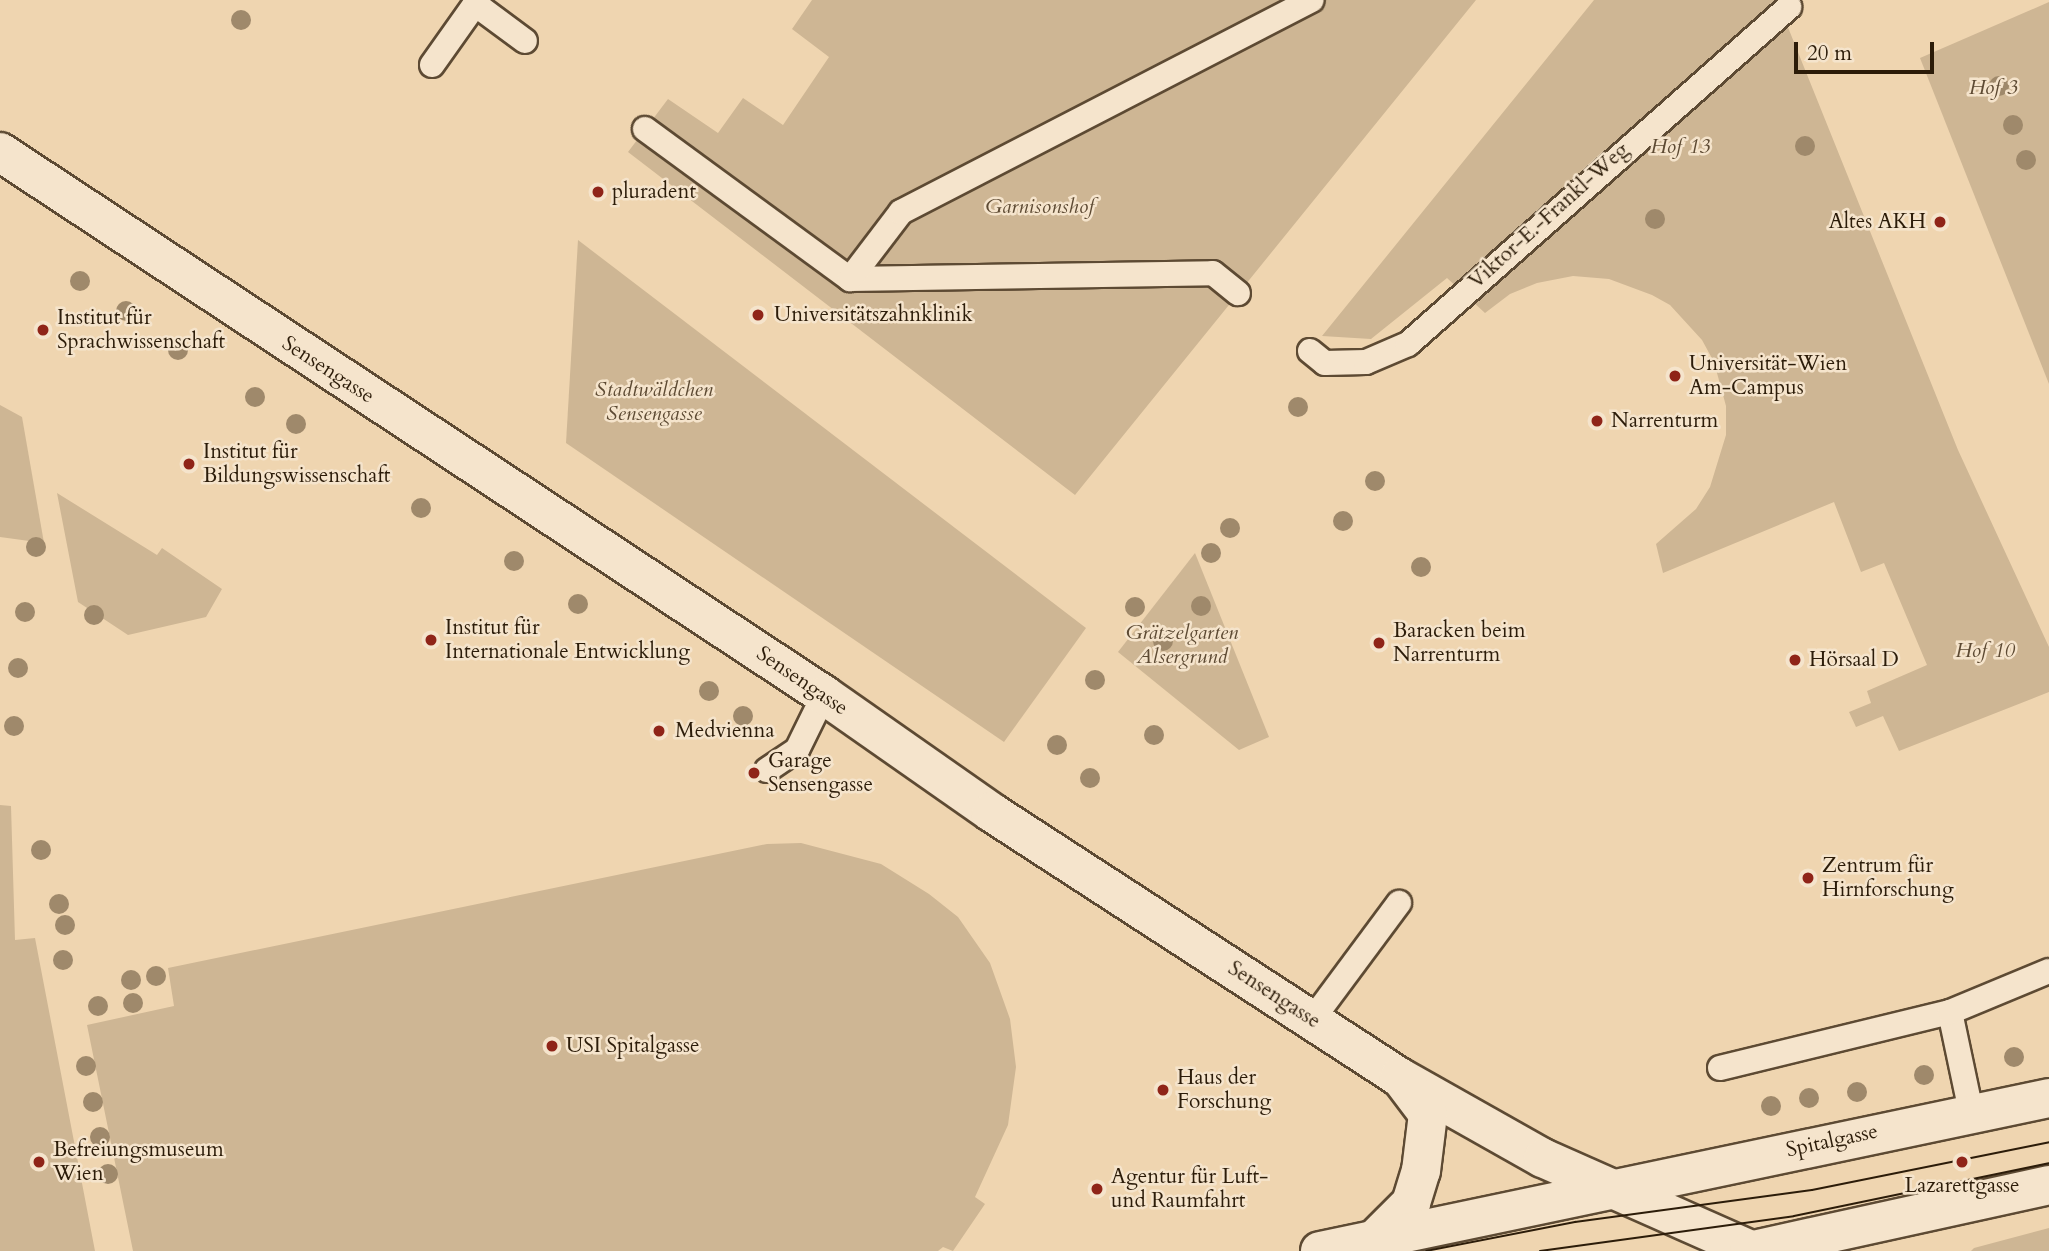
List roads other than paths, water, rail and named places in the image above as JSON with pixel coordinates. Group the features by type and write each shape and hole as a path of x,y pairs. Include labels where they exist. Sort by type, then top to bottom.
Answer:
{"street":[{"name":"Sensengasse","path":"0,152 824,695 992,812 1399,1077 1544,1158 1615,1189"},
{"path":"1374,1239 1410,1203 1421,1171 1428,1114 1399,1077"},
{"name":"Spitalgasse","path":"1320,1251 1971,1112 2049,1098"},
{"path":"1615,1189 1751,1251 2049,1185"}],"lane":[{"path":"850,279 901,212 1311,0"},
{"path":"432,65 477,2 525,41"},
{"name":"Viktor-E.-Frankl-Weg","path":"1317,357 1366,362 1408,344 1789,7"},
{"path":"645,129 850,279 1213,273 1238,293"},
{"path":"767,771 797,750 824,695"},
{"path":"1312,1020 1399,903"},
{"path":"1720,1068 1950,1012 2049,971"},
{"path":"1950,1012 1971,1112"}],"tram line":[{"path":"1426,1251 1575,1222 1812,1190 2049,1142"},
{"path":"1540,1251 1794,1216 2049,1163"}],"place":[{"name":"pluradent","path":"598,192"},
{"name":"Altes AKH","path":"1940,222"},
{"name":"Universitätszahnklinik","path":"758,315"},
{"name":"Institut für Sprachwissenschaft","path":"43,330"},
{"name":"Universität-Wien Am-Campus","path":"1675,376"},
{"name":"Narrenturm","path":"1597,421"},
{"name":"Institut für Bildungswissenschaft","path":"189,464"},
{"name":"Institut für Internationale Entwicklung","path":"431,640"},
{"name":"Baracken beim Narrenturm","path":"1379,643"},
{"name":"Hörsaal D","path":"1795,660"},
{"name":"Medvienna","path":"659,731"},
{"name":"Garage Sensengasse","path":"754,773"},
{"name":"Zentrum für Hirnforschung","path":"1808,878"},
{"name":"USI Spitalgasse","path":"552,1046"},
{"name":"Haus der Forschung","path":"1163,1090"},
{"name":"Befreiungsmuseum Wien","path":"39,1162"},
{"name":"Lazarettgasse","path":"1962,1162"},
{"name":"Agentur für Luft- und Raumfahrt","path":"1097,1189"}],"park label":[{"name":"Hof 3","path":"1993,88"},
{"name":"Hof 13","path":"1680,147"},
{"name":"Garnisonshof","path":"1040,207"},
{"name":"Stadtwäldchen Sensengasse","path":"654,402"},
{"name":"Grätzelgarten Alsergrund","path":"1182,645"},
{"name":"Hof 10","path":"1985,651"}]}
